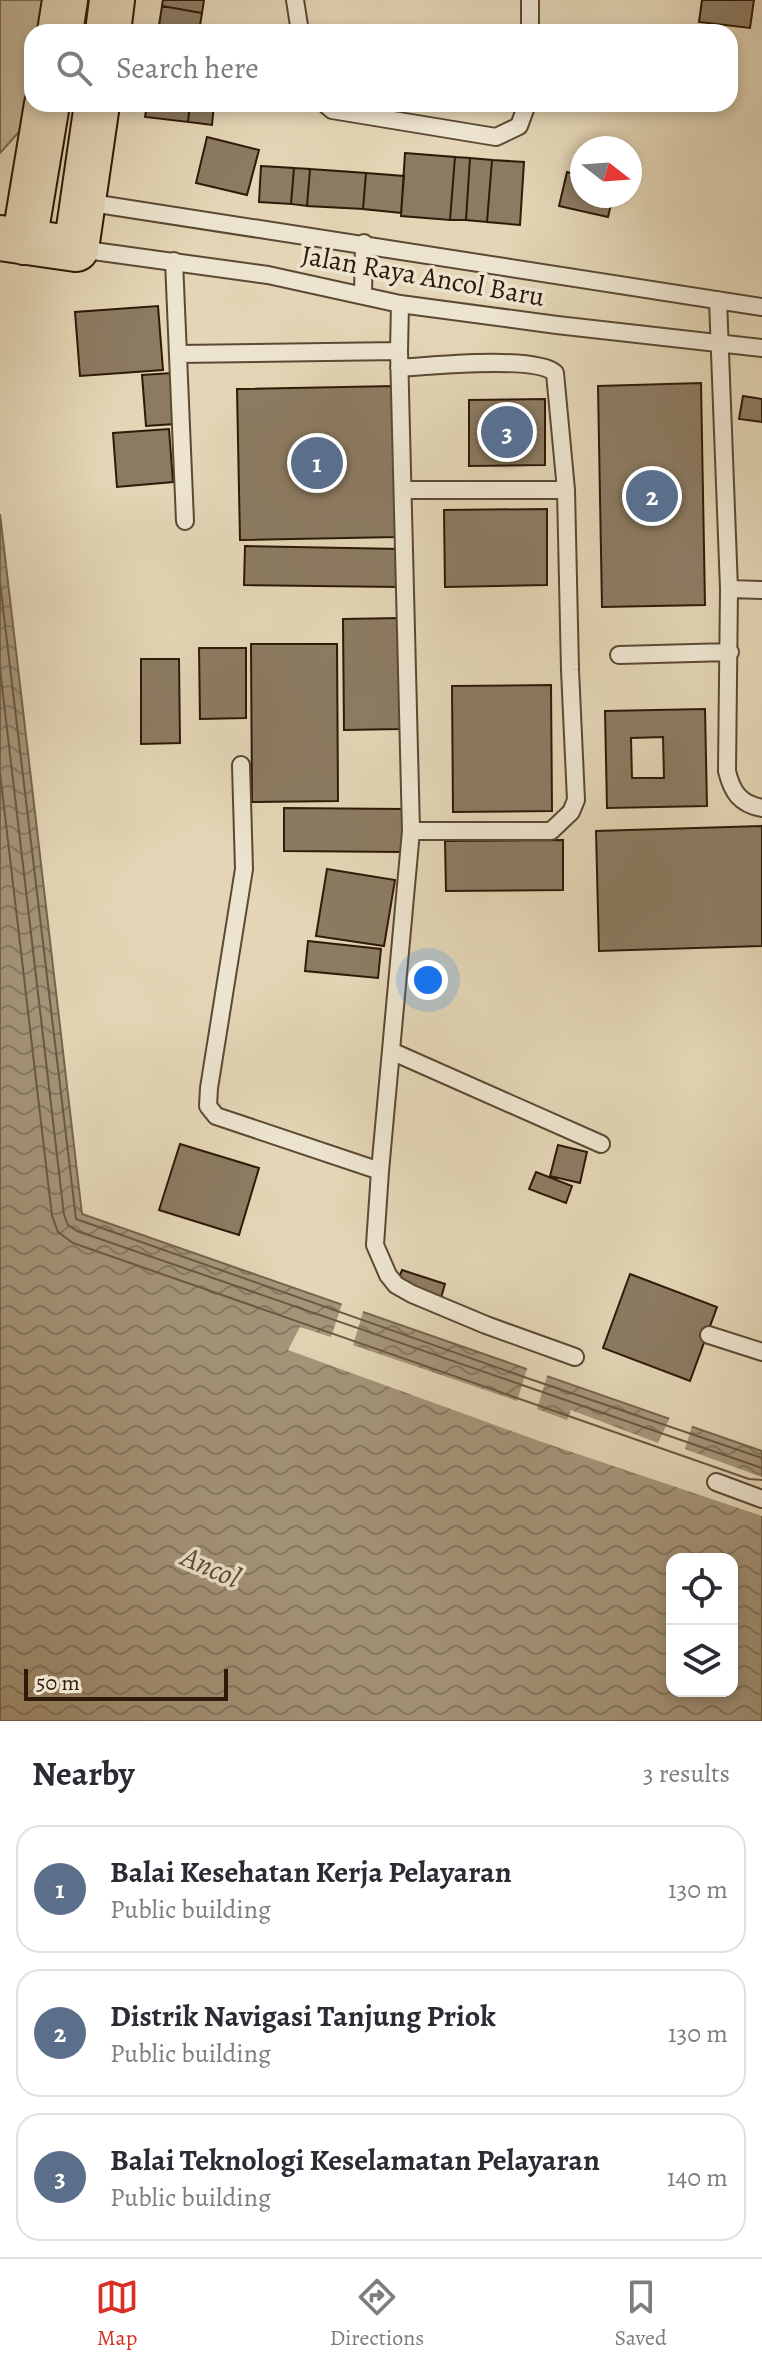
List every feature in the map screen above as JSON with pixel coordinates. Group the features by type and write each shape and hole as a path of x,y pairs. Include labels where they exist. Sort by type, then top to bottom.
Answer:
{"highway":[{"path":"61,24 65,0"},
{"path":"109,24 112,0"},
{"path":"44,112 16,191 12,240 76,249 96,112"},
{"path":"16,191 83,202"}],"lane":[{"path":"295,0 299,24"},
{"path":"530,0 530,24"},
{"path":"344,112 496,137 519,126 524,112"},
{"path":"83,202 364,243 762,307"},
{"path":"363,295 364,243"},
{"name":"Jalan Raya Ancol Baru","path":"76,249 268,275 400,304 762,348"},
{"path":"174,261 185,521"},
{"path":"718,300 729,589 727,771 736,796 746,804 762,808"},
{"path":"400,304 411,831 375,1245 388,1275 396,1285 486,1325 575,1357"},
{"path":"178,354 542,366 551,370 556,379 566,490 576,800 571,812 551,831 411,831"},
{"path":"403,490 566,490"},
{"path":"729,589 762,590"},
{"path":"619,655 730,652"},
{"path":"241,769 244,869 208,1106 211,1113 380,1171"},
{"path":"391,1051 601,1144"},
{"path":"709,1335 762,1352"},
{"path":"716,1482 762,1499"}],"shaded area":[{"path":"0,0 45,0 41,24 24,24 26,124 0,153"}],"water":[{"name":"Ancol","path":"0,514 82,1214 762,1451 762,1721 0,1721"}],"pier":[{"path":"343,1301 364,1309 353,1345 517,1401 528,1366 548,1373 537,1409 567,1420 571,1410 658,1443 671,1415 693,1423 685,1449 762,1477 762,1516 542,1442 288,1350 300,1327 331,1337"}],"building":[{"path":"163,0 204,0 202,13 162,6"},
{"path":"702,0 754,0 750,28 738,27 738,24 699,22"},
{"path":"162,6 202,13 200,24 159,24"},
{"path":"146,112 189,112 188,122 145,117"},
{"path":"189,112 213,112 212,125 188,122"},
{"path":"207,137 259,150 247,195 196,183"},
{"path":"405,153 455,157 450,220 401,216"},
{"path":"455,157 470,158 466,220 450,220"},
{"path":"470,158 492,160 487,222 466,220"},
{"path":"492,160 524,162 520,225 487,222"},
{"path":"261,166 294,168 291,204 259,202"},
{"path":"294,168 310,169 307,206 291,204"},
{"path":"310,169 366,173 363,209 307,206"},
{"path":"567,172 570,173 570,208 610,208 608,217 559,206"},
{"path":"366,173 404,176 401,213 363,209"},
{"path":"158,306 163,370 80,376 75,312"},
{"path":"172,373 175,424 146,426 142,375"},
{"path":"701,383 705,605 602,607 598,386"},
{"path":"394,386 397,537 240,540 237,389"},
{"path":"743,396 762,399 762,422 739,419"},
{"path":"545,399 545,465 469,466 469,400"},
{"path":"169,429 173,482 117,487 113,433"},
{"path":"547,509 547,585 445,587 444,510"},
{"path":"245,546 401,549 400,587 244,585"},
{"path":"401,618 401,729 344,730 343,619"},
{"path":"251,644 337,644 338,801 252,802"},
{"path":"199,648 246,648 246,718 200,719"},
{"path":"141,659 179,659 180,743 141,744"},
{"path":"551,685 552,811 453,812 452,686"},
{"path":"705,709 707,806 607,808 605,711","holes":["663,737 664,778 632,778 631,738"]},
{"path":"284,808 403,809 402,852 284,851"},
{"path":"762,826 762,946 599,951 596,831"},
{"path":"563,840 563,890 446,891 445,841"},
{"path":"327,869 395,880 384,946 316,936"},
{"path":"308,941 381,949 378,978 305,971"},
{"path":"180,1144 259,1168 239,1235 159,1210"},
{"path":"558,1145 587,1152 580,1183 550,1176"},
{"path":"536,1172 572,1186 566,1203 529,1189"},
{"path":"402,1270 445,1284 441,1298 397,1283"},
{"path":"630,1274 717,1307 690,1381 603,1348"}],"place":[{"name":"Balai Teknologi Keselamatan Pelayaran","path":"507,432"},
{"name":"Balai Kesehatan Kerja Pelayaran","path":"317,463"},
{"name":"Distrik Navigasi Tanjung Priok","path":"652,496"}]}
